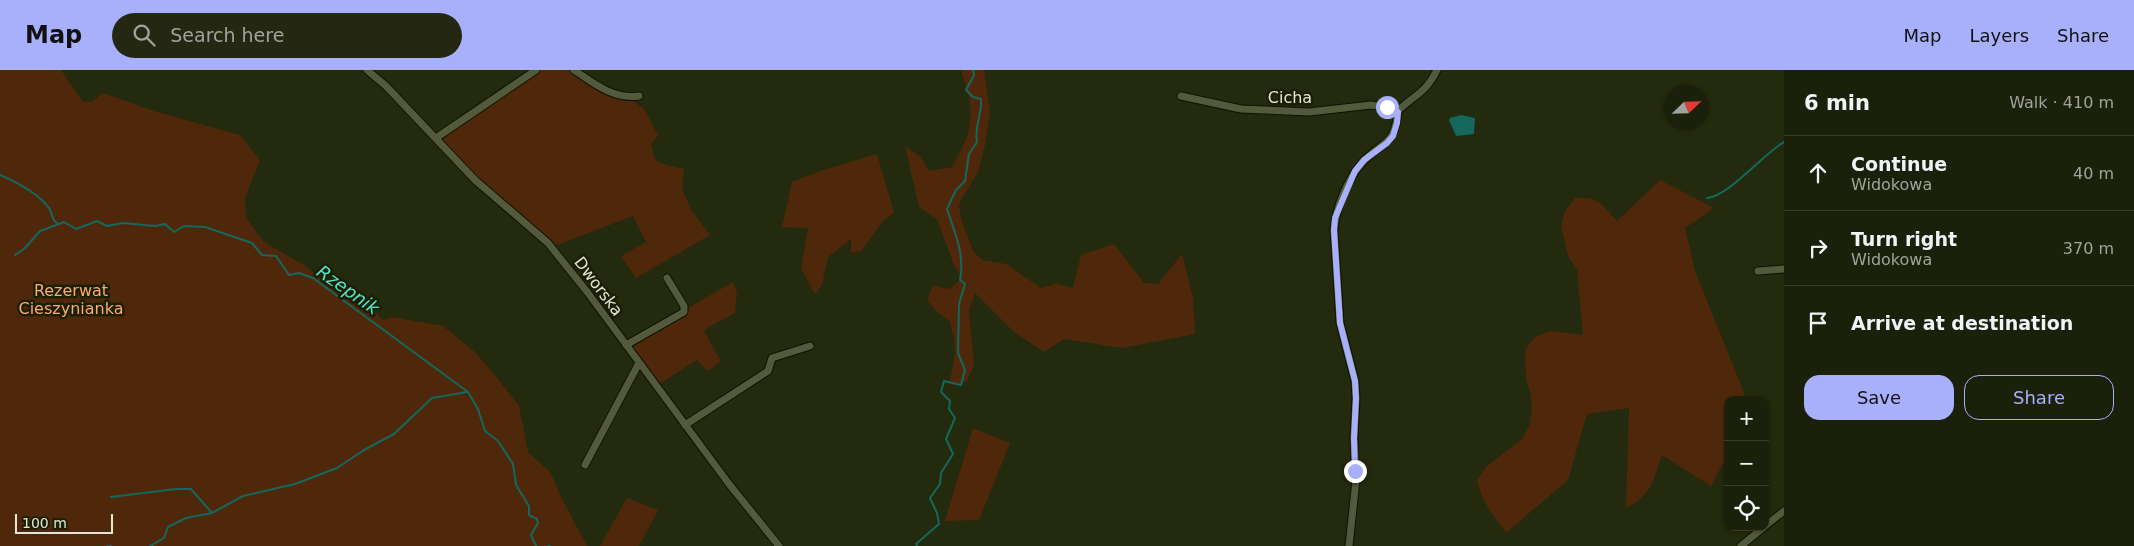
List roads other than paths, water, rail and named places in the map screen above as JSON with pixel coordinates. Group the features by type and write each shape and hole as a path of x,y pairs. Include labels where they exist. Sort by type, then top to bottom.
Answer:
{"street":[{"name":"Dworska","path":"367,70 386,86 475,180 548,243 588,293 729,484 779,546"},
{"path":"436,138 536,70"},
{"path":"574,70 609,92 631,97 639,96"},
{"path":"1349,546 1356,480 1354,438 1356,398 1355,381 1340,323 1334,230 1339,206 1355,171 1364,160 1387,143 1393,136 1398,112 1430,84 1437,70"},
{"name":"Cicha","path":"1181,96 1241,109 1309,112 1371,106 1387,107 1398,112"},
{"path":"1758,271 1784,268"},
{"path":"626,345 684,312 684,306 668,278"},
{"path":"685,424 768,371 772,358 810,346"},
{"path":"584,465 639,363"},
{"path":"1769,524 1784,511"},
{"path":"1741,546 1760,531"}],"water":[{"path":"1461,115 1475,118 1474,134 1456,136 1449,120"}],"waterway":[{"name":"Rzepnik","path":"917,546 916,544 939,524 937,513 930,498 940,484 941,473 953,454 946,439 955,418 949,409 950,401 941,392 944,381 961,385 965,370 958,353 959,304 965,284 960,280 960,253 947,209 956,190 965,181 969,154 977,142 981,99 973,97 966,90 974,75 973,70"},
{"path":"1707,198 1716,196 1735,183 1784,142"},
{"name":"Rzepnik","path":"0,175 33,193 49,208 53,219 59,224 64,222 76,229 97,221 107,226 123,223 155,226 165,224 174,232 184,226 205,227 252,243 262,255 276,256 289,275 299,273 313,278 468,392 478,409 485,431 498,441 513,464 516,485 529,506 529,515 537,519 538,523 531,535 536,546"},
{"path":"15,255 25,248 40,231 59,224"},
{"path":"150,546 164,538 168,527 186,518 212,513 243,496 295,484 337,468 364,450 394,434 432,398 467,392"},
{"path":"111,497 191,489 212,513"}],"park label":[{"name":"Rezerwat Cieszynianka","path":"71,299"}]}
